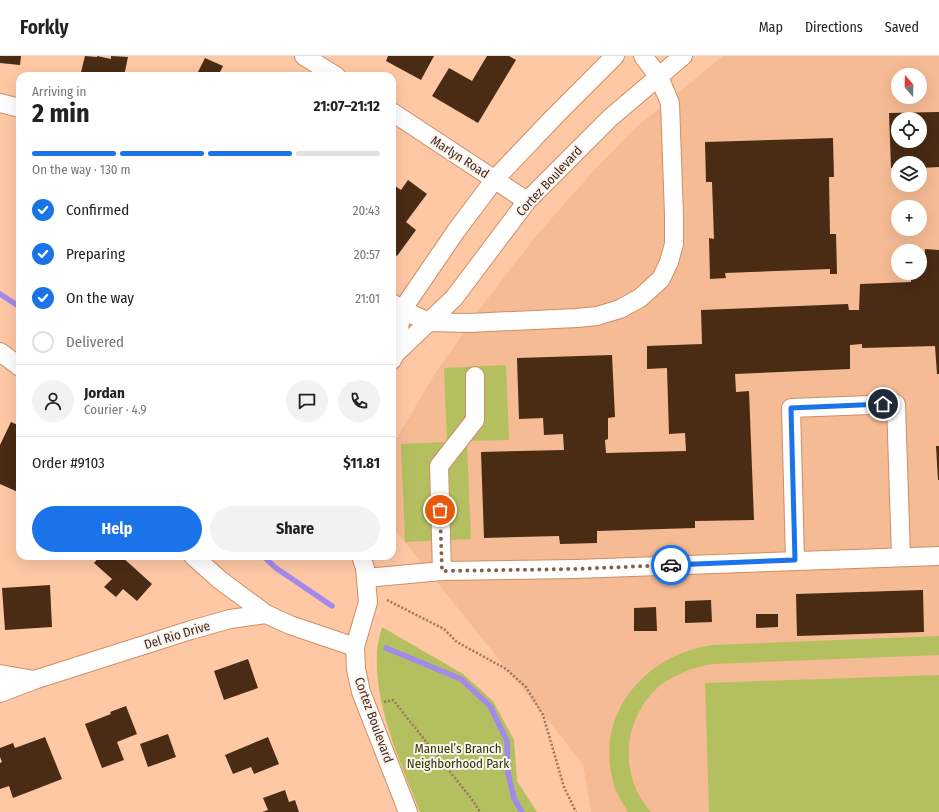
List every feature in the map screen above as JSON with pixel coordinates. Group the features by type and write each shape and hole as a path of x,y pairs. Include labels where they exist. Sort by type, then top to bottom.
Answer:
{"street":[{"path":"304,56 330,72"},
{"name":"Cortez Boulevard","path":"396,324 397,307 495,180 555,116 615,56"},
{"path":"397,307 429,322 469,323 597,316 620,309 640,298 661,279 669,262 674,244 670,103 658,76 643,56"},
{"name":"Cortez Boulevard","path":"396,355 454,298 527,201 610,118 683,56"},
{"path":"0,103 16,107"},
{"name":"Marlyn Road","path":"396,115 527,201"},
{"path":"0,352 16,364"},
{"path":"442,571 439,466 475,420 475,376"},
{"path":"795,560 791,408 896,404 901,558"},
{"path":"366,584 442,571 576,569 939,556"},
{"path":"198,560 220,580 266,614 290,625 355,647"},
{"name":"Cortez Boulevard","path":"362,560 365,568 368,602 355,647 356,669 361,692 408,812"},
{"name":"Del Rio Drive","path":"0,693 34,680 191,630 230,619 266,614"},
{"path":"0,674 34,680"}],"path":[{"path":"366,584 444,629 457,642 506,669 526,687 543,715 564,787 576,812"},
{"path":"366,705 393,700 474,802 480,812"}],"shaded area":[{"path":"723,56 939,56 939,812 591,812 583,764 396,531 396,440 431,380 479,310 536,236 598,166 633,130"}],"green space":[{"path":"506,365 509,440 467,441 471,539 405,542 401,444 447,442 444,368"},
{"name":"Manuel’s Branch Neighborhood Park","path":"382,627 463,674 493,701 514,740 517,781 537,812 420,812 397,755 384,714 377,674 378,644"},
{"path":"939,636 939,655 713,664 680,674 662,684 649,697 639,712 632,728 629,746 629,763 633,781 640,797 651,812 628,812 617,794 610,764 610,739 617,716 628,694 645,676 665,661 688,651 713,645"},
{"path":"939,675 939,812 709,812 705,683"}],"building":[{"path":"0,56 21,56 20,65 0,63"},
{"path":"85,56 97,56 111,59 111,56 128,57 125,72 81,72"},
{"path":"388,56 434,56 421,80 386,61"},
{"path":"487,56 509,56 516,60 478,123 432,96 449,68 472,81"},
{"path":"205,58 223,66 220,72 198,72"},
{"path":"927,112 939,112 939,167 927,168 927,156 891,156 891,168 889,113 891,113 891,148 927,148"},
{"path":"833,138 834,177 829,177 830,234 836,234 837,274 830,274 830,269 725,273 726,278 710,279 709,238 714,239 712,182 706,182 705,142"},
{"path":"408,180 427,194 406,222 416,230 397,256 396,187 401,190"},
{"path":"927,249 939,250 939,374 937,374 935,346 862,348 862,344 850,345 850,369 735,374 736,392 749,391 754,520 695,521 695,528 597,531 597,543 560,544 559,536 484,538 481,452 564,450 563,434 544,435 543,418 519,419 517,358 612,355 615,417 608,418 608,439 605,440 606,453 686,451 685,433 669,434 667,368 647,369 647,346 702,344 701,310 848,304 849,310 859,310 860,284 911,282 911,280 927,280"},
{"path":"11,422 16,424 16,491 0,484 0,445"},
{"path":"936,446 939,446 939,480 938,480"},
{"path":"97,560 125,560 152,584 137,601 123,589 116,597 104,587 112,579 94,563"},
{"path":"50,585 52,627 5,630 2,588"},
{"path":"923,590 924,632 797,636 796,594"},
{"path":"711,600 712,622 685,623 685,601"},
{"path":"656,607 657,631 634,631 634,608"},
{"path":"756,614 778,614 778,627 756,628"},
{"path":"248,659 258,688 224,700 214,671"},
{"path":"126,706 137,734 117,742 124,760 102,768 85,724 111,714 110,712"},
{"path":"168,734 176,757 148,767 140,744"},
{"path":"45,737 62,779 13,798 9,786 0,789 0,763 2,762 0,757 0,748 13,743 15,748"},
{"path":"268,737 279,764 254,774 251,767 233,774 225,755"},
{"path":"285,790 289,802 295,800 299,812 262,812 268,810 263,798"}],"waterway":[{"path":"0,294 16,304"},
{"path":"267,560 276,568 332,606"},
{"path":"386,648 461,679 490,706 507,741 508,773 514,798 522,812"}],"way so far":[{"path":"440,510 442,571 576,569 671,565"}],"route":[{"path":"671,565 795,560 791,408 883,404"}]}
